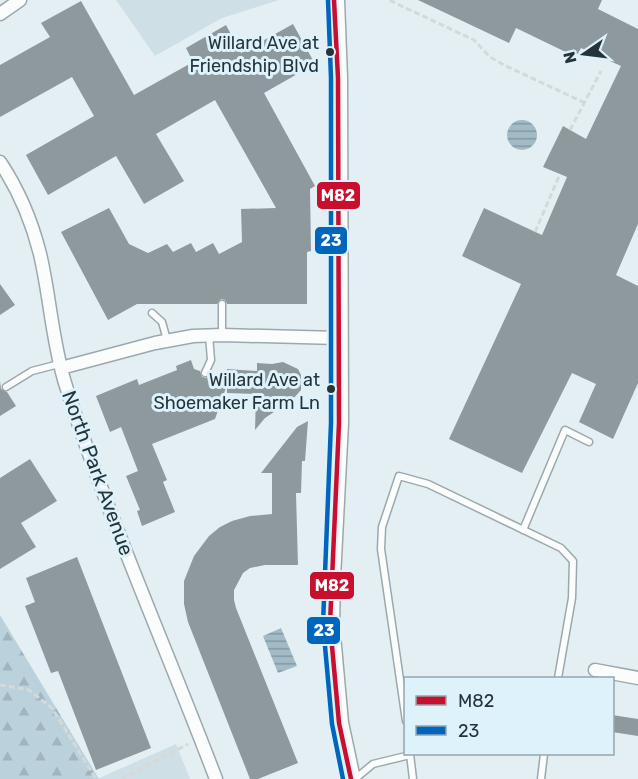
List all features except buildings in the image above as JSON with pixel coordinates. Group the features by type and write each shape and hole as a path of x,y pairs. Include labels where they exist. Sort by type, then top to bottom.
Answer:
{"street":[{"path":"0,14 20,0"},
{"path":"335,1 338,90 338,459 330,578 330,624 339,723 353,779"},
{"name":"North Park Avenue","path":"0,162 25,209 34,232 60,366 90,460 216,779"},
{"path":"60,366 167,341 209,335 338,338"},
{"path":"595,670 638,678"}],"lane":[{"path":"222,304 222,335"},
{"path":"152,313 162,322 167,341"},
{"path":"205,373 211,360 209,335"},
{"path":"6,387 32,371 60,366"},
{"path":"523,530 565,430 589,442"},
{"path":"404,714 381,549 382,527 399,476 428,484 561,548 573,561 572,598 558,677"},
{"path":"353,779 373,764 406,755"},
{"path":"410,755 413,779"},
{"path":"541,779 544,755"}],"path":[{"path":"392,0 474,40 490,57 504,65 583,102"},
{"path":"570,130 601,71"},
{"path":"535,232 560,174"},
{"path":"0,685 29,690 52,708 96,779"},
{"path":"122,779 167,757 200,737"}],"green space":[{"path":"0,615 99,779 0,779"}],"shaded area":[{"path":"116,0 279,0 222,18 155,56"},
{"path":"522,120 533,124 537,135 533,146 522,150 511,146 507,135 511,124"},
{"path":"281,628 297,666 278,673 263,636"},
{"path":"176,744 190,779 97,779"}],"transit line":[{"name":"23","path":"328,0 331,78 331,423 323,624 332,724 343,779"},
{"name":"M82","path":"334,0 338,78 339,423 330,624 339,723 351,779"}],"place":[{"name":"Willard Ave at Friendship Blvd","path":"330,52"},
{"name":"Willard Ave at Shoemaker Farm Ln","path":"331,389"}]}
